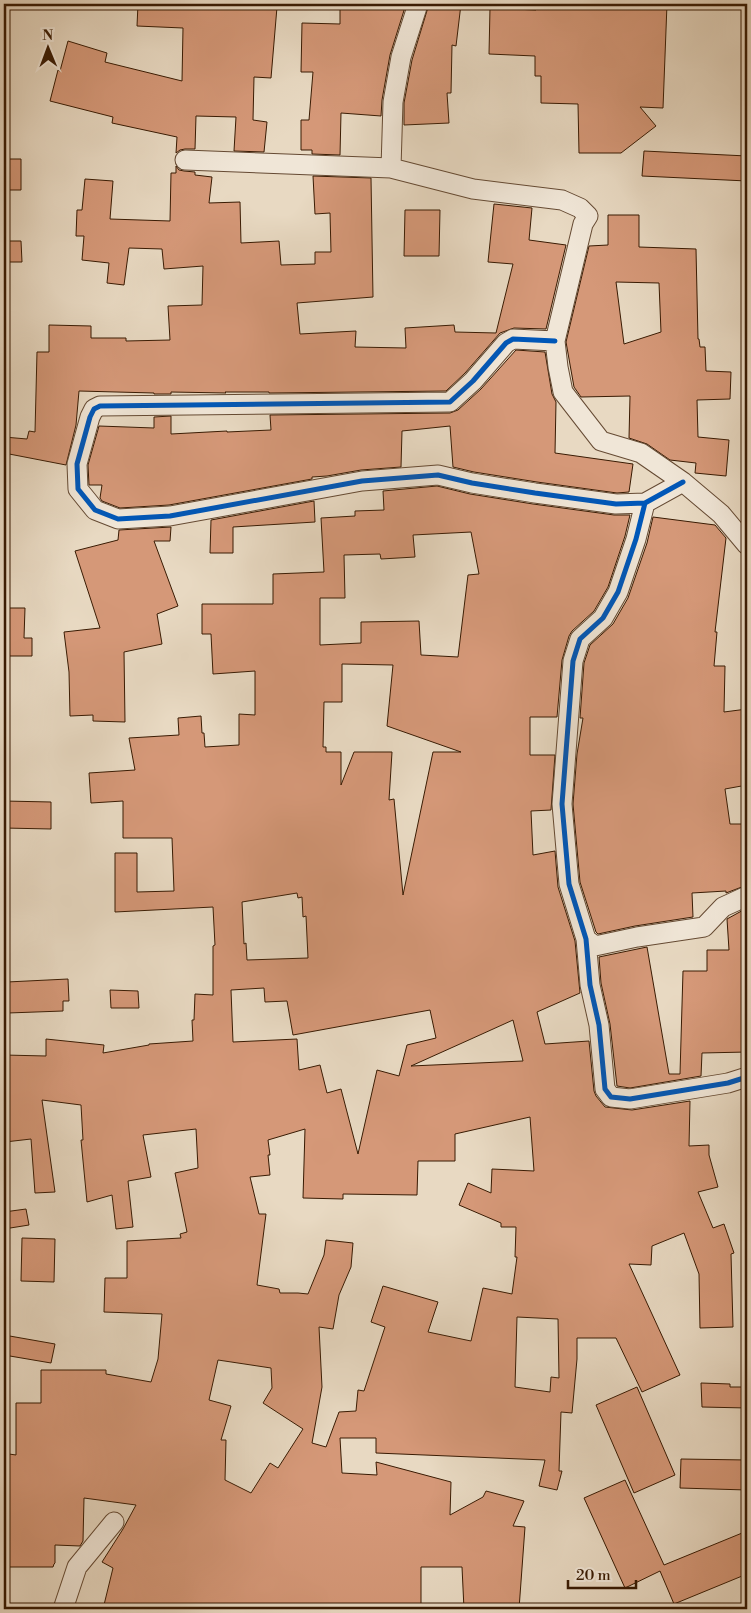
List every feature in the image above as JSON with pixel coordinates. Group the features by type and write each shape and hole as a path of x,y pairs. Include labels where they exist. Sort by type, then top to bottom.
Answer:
{"street":[{"path":"391,168 393,102 401,57 418,4"},
{"path":"185,160 391,168 473,189 562,200 580,208 588,216 583,224 555,341 563,392 601,441 641,453 683,482 721,514 747,545"},
{"path":"555,341 514,339 506,343 473,381 450,402 100,406 94,409 90,417 77,464 78,489 95,510 118,519 170,516 362,481 438,475 472,483 616,504 646,503 683,482"},
{"path":"646,503 618,592 603,618 580,639 573,661 562,804 569,884 586,939 590,985 598,1025 605,1089 611,1097 630,1099 728,1083 747,1077"},
{"path":"586,939 595,946 704,927 723,907 747,896"},
{"path":"63,1609 77,1567 114,1522"}],"building":[{"path":"138,4 259,4 259,7 277,7 271,78 254,77 253,120 267,122 264,152 234,151 236,117 196,116 195,149 180,150 176,153 177,137 112,123 113,117 50,101 68,41 107,53 105,62 182,81 183,28 137,26"},
{"path":"340,4 406,4 390,55 381,116 341,113 340,155 312,154 312,150 301,150 301,120 309,120 313,72 301,72 302,23 340,24"},
{"path":"429,4 461,4 456,46 452,45 451,93 447,93 449,123 404,125 404,103 412,60"},
{"path":"537,4 667,4 663,108 640,107 656,126 621,153 579,153 578,104 541,103 541,76 535,76 535,56 489,54 490,8 536,10"},
{"path":"644,151 747,156 747,181 642,176"},
{"path":"4,159 21,159 21,190 4,190"},
{"path":"176,166 179,170 195,172 195,175 212,177 209,203 240,202 241,243 279,241 281,265 315,264 315,252 331,252 330,213 315,214 313,176 371,178 373,297 297,303 300,334 356,331 355,347 406,348 405,328 454,325 455,332 496,333 513,264 488,262 494,204 532,208 529,240 566,245 546,329 514,328 500,333 465,373 446,391 171,392 171,394 154,394 79,391 76,425 66,465 4,453 4,437 27,439 29,431 35,432 37,352 49,352 49,325 91,326 91,338 126,338 126,341 170,340 168,306 202,305 203,266 164,269 162,249 129,248 124,285 107,283 109,263 82,260 84,236 76,236 77,210 82,210 85,179 113,181 110,219 170,221 171,173 176,173"},
{"path":"405,210 440,210 439,256 404,256"},
{"path":"608,215 639,215 639,247 696,249 698,339 700,347 705,347 706,371 731,372 730,399 697,400 698,437 729,440 726,476 695,473 696,463 670,460 647,444 629,438 630,396 581,397 574,387 566,342 589,246 608,245","holes":["616,282 659,283 661,332 624,344"]},
{"path":"4,241 21,241 22,262 4,262"},
{"path":"516,350 545,352 552,394 556,402 555,453 633,464 629,492 617,493 537,482 453,467 450,426 402,431 401,467 312,477 312,479 169,505 120,508 102,501 100,498 102,485 89,485 88,465 99,426 154,428 154,417 171,416 171,434 227,432 271,430 270,415 450,413 458,410 481,389"},
{"path":"437,486 470,494 533,504 614,515 630,515 608,587 594,611 569,636 562,660 557,717 530,717 530,755 555,755 551,810 531,811 533,855 555,851 558,887 575,941 580,993 537,1012 545,1044 589,1041 594,1091 605,1107 632,1110 690,1101 689,1146 709,1145 709,1155 718,1187 698,1192 713,1228 724,1224 734,1253 731,1254 733,1327 700,1328 699,1274 684,1233 652,1246 651,1265 629,1264 680,1375 642,1392 616,1338 577,1338 572,1413 561,1412 559,1471 562,1471 557,1490 539,1486 545,1460 376,1453 376,1438 340,1438 342,1473 377,1475 376,1462 451,1482 450,1515 483,1497 486,1491 524,1501 513,1526 525,1527 519,1609 464,1609 462,1567 421,1567 421,1609 103,1609 113,1568 102,1562 136,1505 84,1498 83,1541 80,1546 55,1545 55,1563 53,1567 6,1567 9,1454 16,1455 16,1403 41,1403 41,1370 106,1370 106,1374 151,1382 158,1359 162,1314 104,1312 105,1278 127,1278 127,1241 181,1238 180,1234 187,1232 175,1173 198,1168 196,1129 143,1135 151,1177 128,1181 133,1227 116,1229 112,1195 87,1202 81,1140 83,1140 81,1105 42,1100 55,1192 35,1193 31,1139 5,1142 4,1055 46,1056 46,1039 104,1045 103,1053 149,1044 193,1041 192,1020 194,1020 195,994 213,995 213,946 215,945 213,907 115,912 115,853 137,853 137,892 174,891 172,838 123,838 123,801 91,803 89,773 135,770 129,738 179,735 178,718 201,716 205,747 239,745 239,714 255,715 255,671 213,674 211,634 202,634 202,604 273,604 273,574 324,572 321,518 355,516 355,511 384,510 383,491","holes":["471,532 479,574 468,575 458,657 421,655 419,621 361,622 361,643 320,645 320,598 345,598 344,555 380,554 381,559 415,557 413,535","342,664 393,665 387,726 461,752 433,752 403,895 394,799 389,800 392,752 354,752 341,785 341,752 326,752 326,747 323,747 324,702 342,702","297,893 298,898 302,897 303,917 306,916 308,958 247,960 246,943 244,944 242,902","264,988 265,1002 287,1001 293,1035 430,1010 436,1038 407,1045 399,1076 377,1070 358,1154 341,1089 327,1093 320,1065 299,1070 297,1039 233,1042 231,990","513,1020 523,1061 411,1066","530,1117 534,1171 492,1169 491,1193 468,1183 459,1205 501,1223 501,1227 516,1227 515,1257 517,1257 512,1294 483,1288 471,1341 428,1332 438,1302 383,1286 371,1322 385,1327 364,1391 358,1390 356,1411 339,1412 326,1447 312,1443 322,1387 319,1327 333,1329 339,1295 351,1267 353,1243 326,1240 324,1255 308,1294 280,1293 279,1289 257,1285 266,1214 259,1214 250,1177 270,1175 268,1140 305,1129 303,1198 343,1199 343,1194 417,1195 418,1161 455,1161 455,1134","517,1317 558,1319 559,1378 551,1377 550,1392 515,1387","218,1360 271,1368 272,1388 263,1403 303,1429 278,1468 270,1463 251,1493 225,1480 226,1440 221,1440 231,1406 209,1400"]},
{"path":"314,501 315,522 233,527 233,553 210,553 211,520"},
{"path":"653,517 715,525 726,538 715,632 717,632 714,666 725,666 724,712 747,709 747,785 725,789 730,824 747,824 747,885 726,893 726,891 692,893 693,917 598,934 580,882 573,804 577,754 583,718 580,718 584,663 590,645 613,624 628,598 647,543"},
{"path":"171,527 170,541 154,541 178,606 157,614 162,644 124,652 125,722 93,721 93,715 70,716 69,672 64,632 100,628 75,551 118,540 119,530"},
{"path":"4,608 25,608 24,638 32,638 32,656 4,656"},
{"path":"4,801 51,802 51,829 4,828"},
{"path":"747,908 747,1052 702,1053 701,1076 630,1088 617,1086 610,1024 601,983 599,957 647,947 669,1074 680,1074 683,971 707,971 707,950 729,950 727,919"},
{"path":"68,979 69,1001 63,1001 63,1011 8,1013 7,982"},
{"path":"110,990 138,991 139,1008 111,1008"},
{"path":"26,1209 29,1225 4,1229 4,1212"},
{"path":"22,1238 55,1239 54,1282 21,1281"},
{"path":"4,1335 55,1344 51,1363 4,1355"},
{"path":"701,1383 730,1384 730,1387 747,1387 747,1408 702,1407"},
{"path":"637,1387 675,1475 634,1493 596,1405"},
{"path":"681,1459 747,1460 747,1490 680,1488"},
{"path":"625,1480 664,1565 747,1531 747,1574 674,1604 660,1571 625,1588 584,1498"}],"cycle path":[{"path":"555,341 513,339 506,343 473,381 450,402 100,406 94,409 90,417 77,464 78,489 95,510 118,519 170,516 362,481 438,475 472,483 616,504 645,503 683,482"},
{"path":"645,503 636,539 618,592 603,618 580,639 573,661 562,804 569,884 586,939 590,985 599,1025 605,1089 611,1097 630,1099 728,1083 747,1077"}]}
